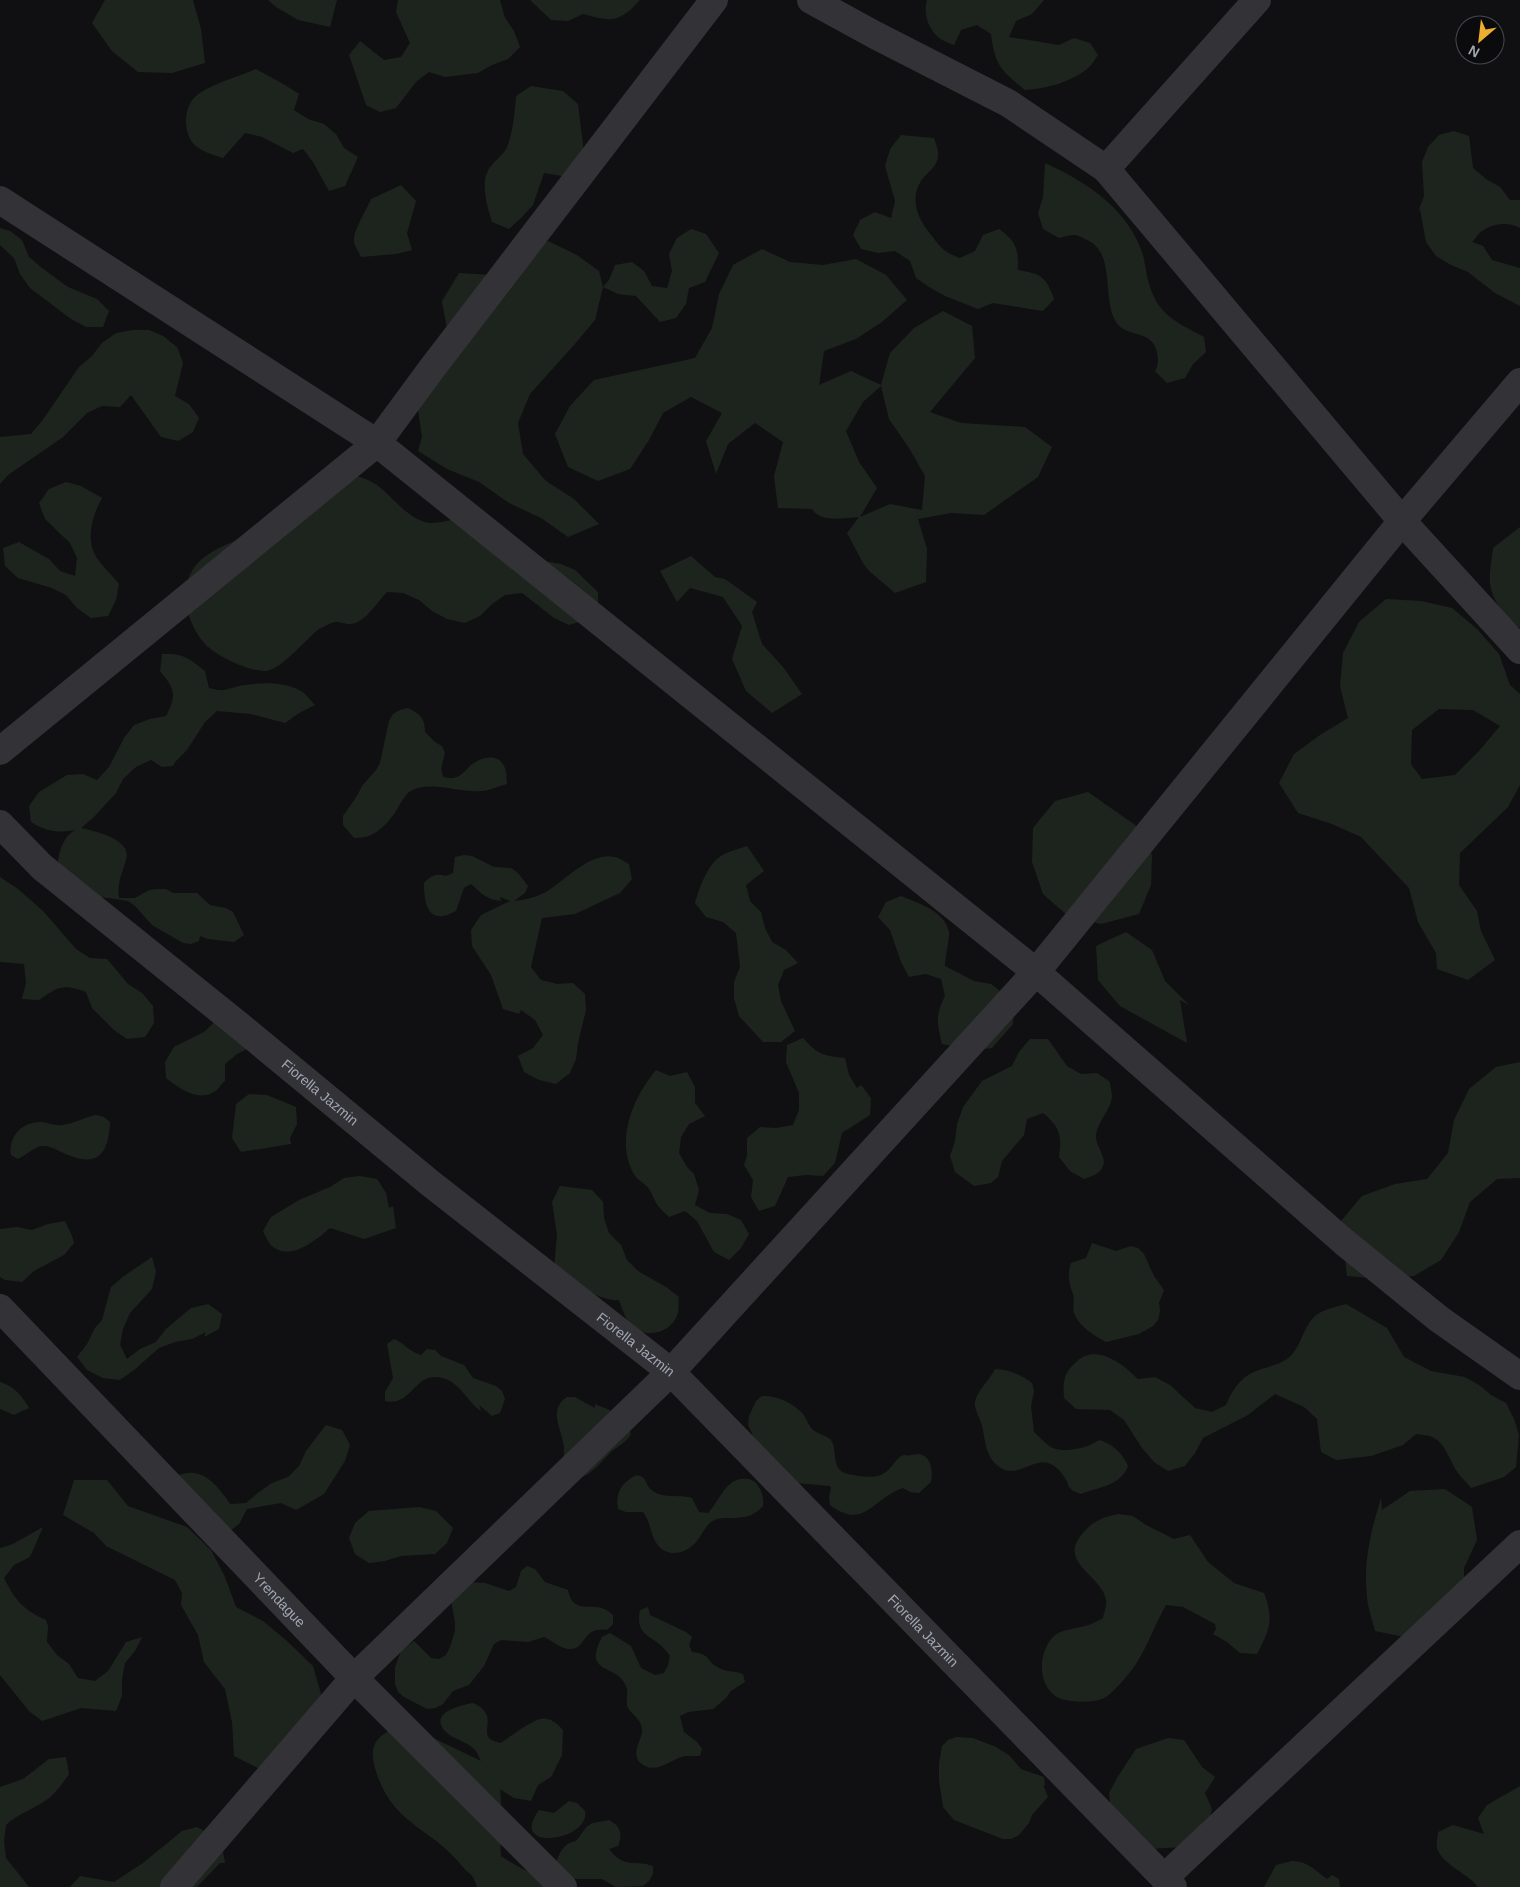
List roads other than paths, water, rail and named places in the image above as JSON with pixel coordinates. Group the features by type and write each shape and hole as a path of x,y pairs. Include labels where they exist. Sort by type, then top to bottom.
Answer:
{"street":[{"path":"0,750 377,443 714,0"},
{"path":"811,0 875,36 1008,103 1106,169 1402,521 1520,650"},
{"path":"1106,169 1257,0"},
{"path":"0,200 377,443 1036,972 1344,1242 1439,1319 1520,1376"},
{"path":"174,1887 354,1678 671,1372 1036,972 1402,521 1520,382"},
{"name":"Fiorella Jazmin","path":"0,824 42,867 430,1183 671,1372 1168,1882"},
{"name":"Fiorella Jazmin","path":"0,847 42,867"},
{"name":"Yrendague","path":"0,1308 354,1678 563,1887"},
{"path":"1168,1882 1520,1544"}]}
